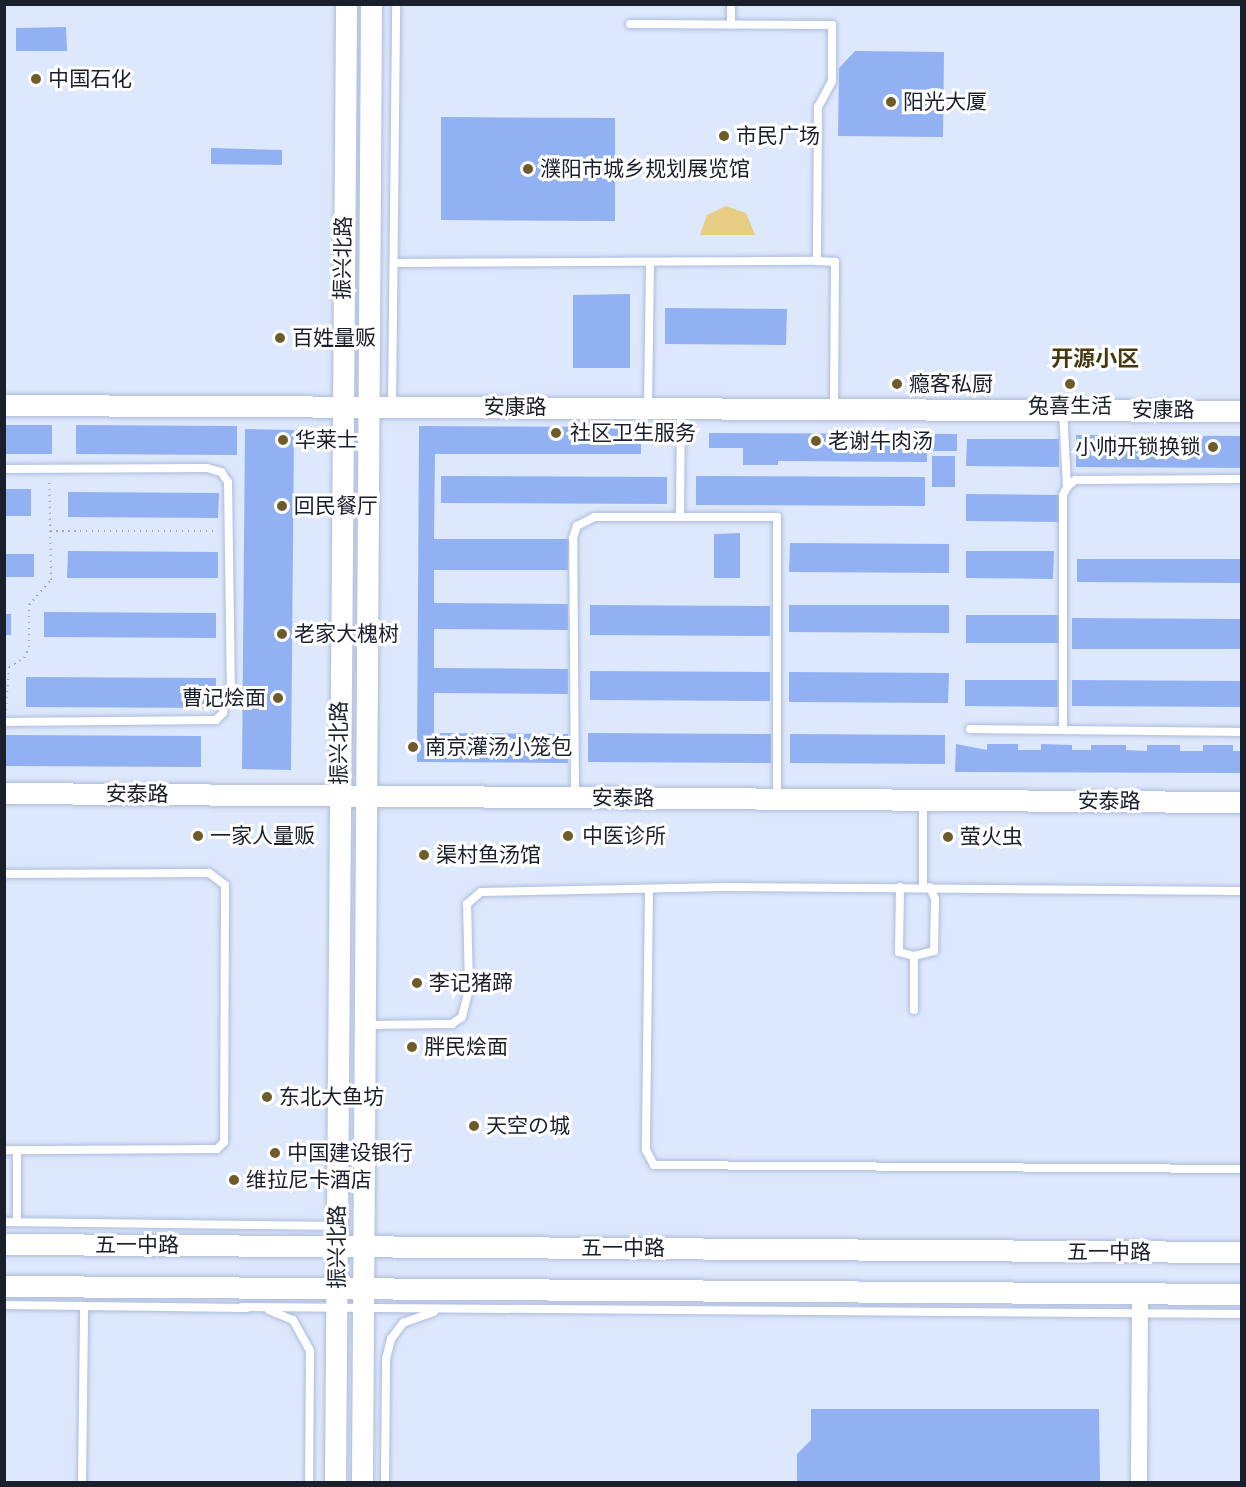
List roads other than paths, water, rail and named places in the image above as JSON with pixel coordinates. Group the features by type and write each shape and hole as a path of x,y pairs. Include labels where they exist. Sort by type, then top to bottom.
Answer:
{"street":[{"name":"振兴北路","path":"335,1482 341,406 346,4"},
{"name":"振兴北路","path":"362,1482 371,4"},
{"name":"安康路","path":"4,405 1242,411"},
{"name":"安泰路","path":"4,793 1242,802"},
{"name":"五一中路","path":"4,1244 337,1236 364,1246 1242,1252"},
{"name":"五一中路","path":"4,1286 337,1298 1140,1303 1242,1294"},
{"path":"1139,1482 1140,1303"}],"lane":[{"path":"392,406 396,4"},
{"path":"731,4 731,24"},
{"path":"630,24 832,25 831,81 818,107 817,261"},
{"path":"648,408 650,262"},
{"path":"394,263 835,262 834,409"},
{"path":"680,517 681,408"},
{"path":"1063,410 1067,487"},
{"path":"4,469 207,468 221,472 228,482 231,686 223,713 216,720 5,722"},
{"path":"1063,730 1063,495 1067,487 1075,480 1242,480"},
{"path":"574,798 573,538 577,526 595,516 777,517 777,799"},
{"path":"970,729 1242,732"},
{"path":"900,887 899,952 914,957 934,951 935,899 927,887 923,800"},
{"path":"4,874 209,873 225,885 224,1142 218,1149 4,1150"},
{"path":"365,1025 452,1024 462,1017 469,989 467,904 481,892 900,887 1242,891"},
{"path":"649,890 646,1150 654,1165 1242,1168"},
{"path":"914,957 914,1010"},
{"path":"17,1150 17,1222"},
{"path":"4,1222 337,1236"},
{"path":"242,1307 337,1298"},
{"path":"364,1298 443,1309 1140,1303 1242,1314"},
{"path":"4,1305 242,1307 270,1310 293,1320 306,1338 310,1351 309,1482"},
{"path":"82,1482 84,1306"},
{"path":"385,1482 386,1359 391,1339 402,1323 443,1309"}],"place":[{"name":"中国石化","path":"36,79"},
{"name":"阳光大厦","path":"891,102"},
{"name":"市民广场","path":"724,136"},
{"name":"濮阳市城乡规划展览馆","path":"528,169"},
{"name":"百姓量贩","path":"280,338"},
{"name":"瘾客私厨","path":"897,384"},
{"name":"兔喜生活","path":"1070,384"},
{"name":"社区卫生服务","path":"556,433"},
{"name":"华莱士","path":"283,440"},
{"name":"老谢牛肉汤","path":"816,441"},
{"name":"小帅开锁换锁","path":"1213,447"},
{"name":"回民餐厅","path":"282,506"},
{"name":"老家大槐树","path":"282,634"},
{"name":"曹记烩面","path":"278,698"},
{"name":"南京灌汤小笼包","path":"413,747"},
{"name":"一家人量贩","path":"198,836"},
{"name":"中医诊所","path":"568,836"},
{"name":"萤火虫","path":"948,837"},
{"name":"渠村鱼汤馆","path":"424,855"},
{"name":"李记猪蹄","path":"417,983"},
{"name":"胖民烩面","path":"412,1047"},
{"name":"东北大鱼坊","path":"267,1097"},
{"name":"天空の城","path":"474,1126"},
{"name":"中国建设银行","path":"275,1153"},
{"name":"维拉尼卡酒店","path":"234,1180"}],"district":[{"name":"开源小区","path":"1095,359"}]}
